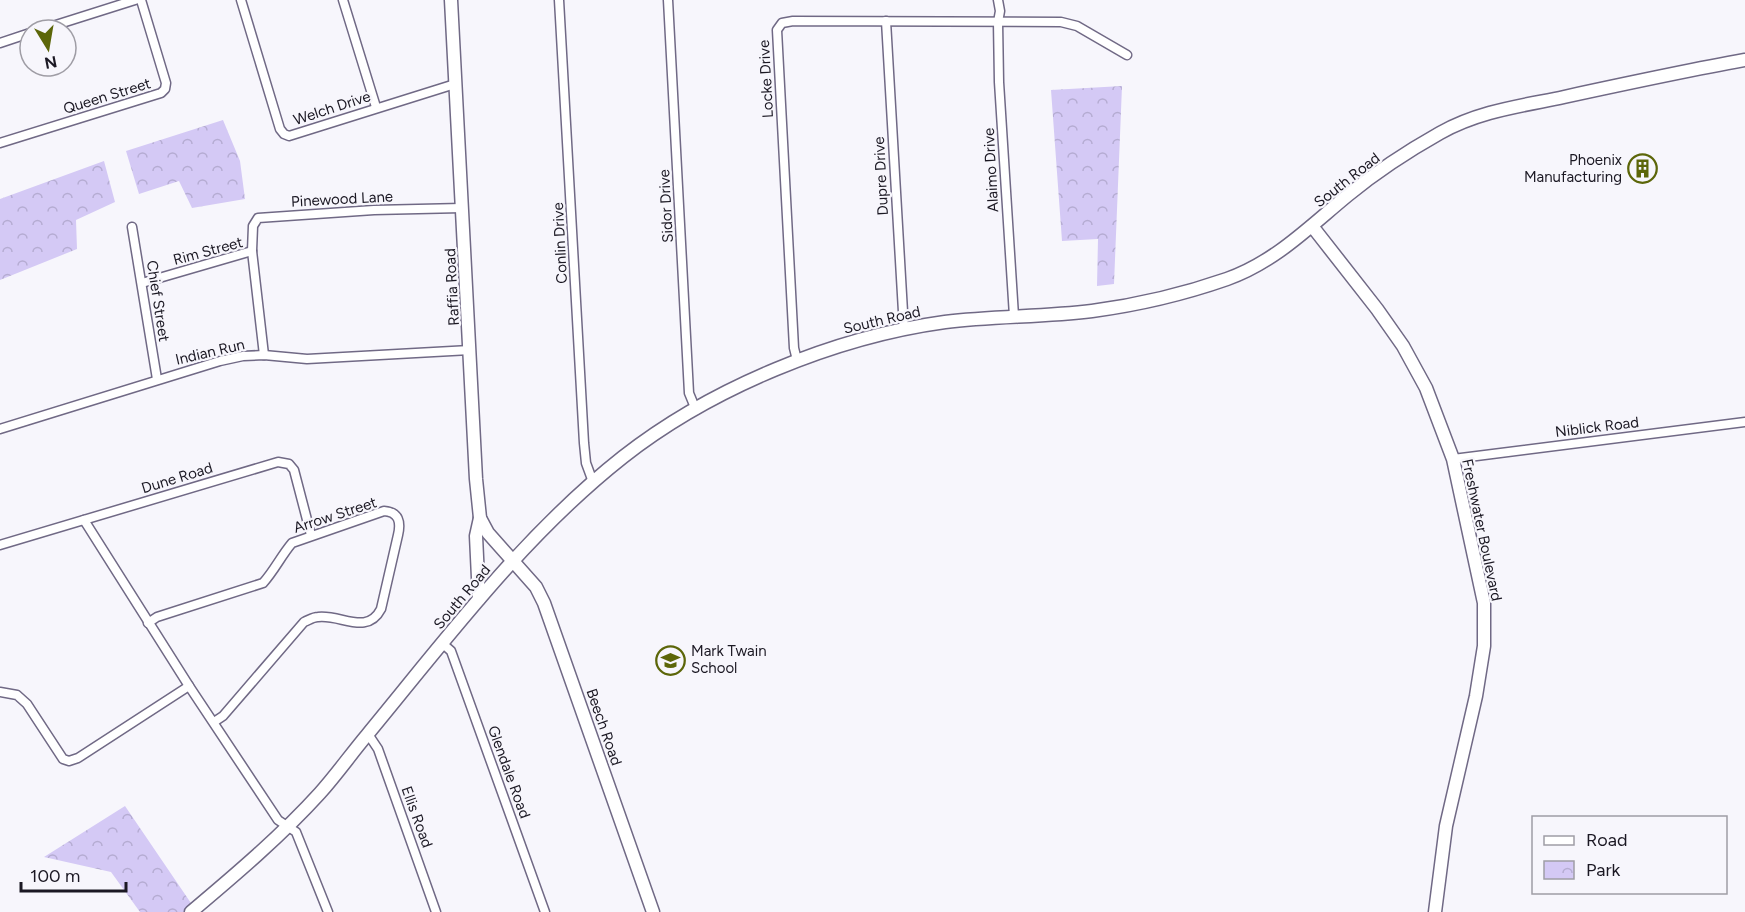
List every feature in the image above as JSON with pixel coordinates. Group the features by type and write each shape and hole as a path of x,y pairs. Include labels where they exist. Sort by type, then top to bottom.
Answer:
{"main road":[{"name":"Raffia Road","path":"451,0 477,495 480,518 488,533 514,560"},
{"name":"South Road","path":"191,912 287,827 321,792 479,599 514,560 593,482 625,455 696,410 762,375 797,360 857,340 944,322 1093,310 1182,292 1224,280 1244,272 1295,242 1350,194 1383,169 1435,136 1464,121 1513,106 1745,60"},
{"name":"Freshwater Boulevard","path":"1312,226 1377,309 1403,346 1426,388 1453,459 1484,603 1484,646 1476,696 1446,826 1435,912"},
{"path":"479,599 476,536 480,518"},
{"name":"Beech Road","path":"514,560 536,587 543,603 653,912"}],"street":[{"path":"78,18 135,0"},
{"name":"Queen Street","path":"0,143 161,93 165,89 166,83 141,0"},
{"name":"Welch Drive","path":"241,0 280,129 284,134 290,136 455,84"},
{"path":"343,0 376,108"},
{"name":"Conlin Drive","path":"559,0 584,442 586,464 593,482"},
{"name":"Sidor Drive","path":"668,0 689,393 696,410"},
{"name":"Alaimo Drive","path":"998,0 1000,11 998,22 999,82 1014,316"},
{"name":"Locke Drive","path":"797,360 777,30 782,24 793,21 998,22 1043,20 1077,26 1127,55"},
{"name":"Dupre Drive","path":"886,21 903,329"},
{"path":"0,43 18,37"},
{"name":"Pinewood Lane","path":"252,251 253,226 258,218 374,210 462,208"},
{"name":"Chief Street","path":"132,227 157,380"},
{"name":"Rim Street","path":"142,283 252,251 264,355"},
{"name":"Indian Run","path":"0,429 220,361 264,355 307,359 470,350"},
{"name":"Niblick Road","path":"1453,459 1745,422"},
{"name":"Dune Road","path":"0,545 278,462 289,464 294,470 311,535"},
{"name":"Arrow Street","path":"148,622 157,617 263,583 271,575 291,543 384,511 392,512 398,517 400,526 381,609 376,617 369,622 359,623 326,616 315,617 304,622 223,716 214,722"},
{"path":"84,520 189,686 278,820 296,832 328,912"},
{"name":"Glendale Road","path":"443,644 451,651 545,912"},
{"path":"0,692 17,695 27,704 63,759 69,761 78,758 189,686"},
{"name":"Ellis Road","path":"368,734 378,749 436,912"}],"green space":[{"path":"1122,86 1114,284 1097,286 1098,239 1062,241 1051,90"},
{"path":"223,120 240,161 245,199 192,208 179,181 139,194 126,151"},
{"path":"104,161 115,202 76,220 77,249 0,280 0,199"},
{"path":"125,806 197,912 140,912 111,872 44,857"}],"place":[{"name":"Phoenix Manufacturing","path":"1643,169"},
{"name":"Mark Twain School","path":"670,660"}]}
